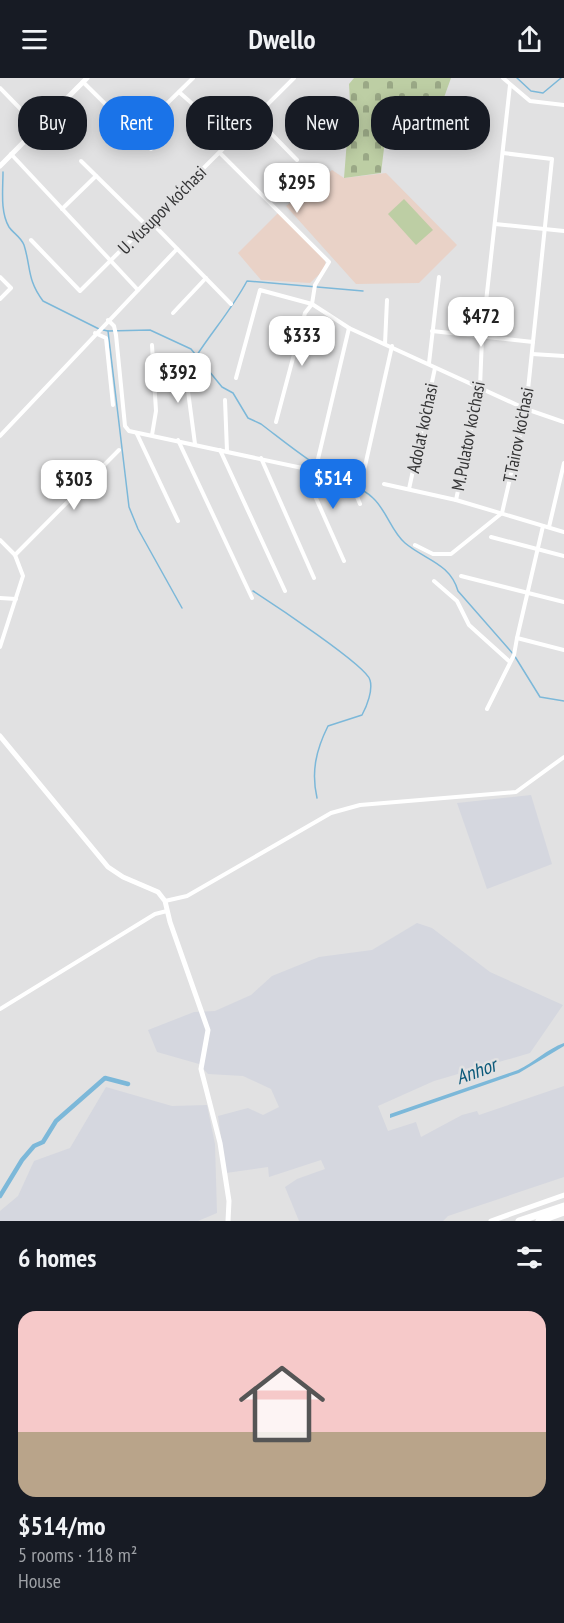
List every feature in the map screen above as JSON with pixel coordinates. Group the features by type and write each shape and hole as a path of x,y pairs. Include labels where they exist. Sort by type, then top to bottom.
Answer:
{"highway":[{"path":"519,1221 564,1206"},
{"path":"539,1221 564,1212"}],"street":[{"path":"174,97 193,78"},
{"name":"U. Yusupov ko‘chasi","path":"273,99 294,78"},
{"path":"503,78 535,103 564,105"},
{"path":"70,96 85,80 100,96"},
{"name":"M.Pulatov ko'chasi","path":"456,500 480,387 482,338 510,85"},
{"path":"0,88 18,106"},
{"path":"179,92 186,98"},
{"path":"273,135 297,160"},
{"path":"1,162 18,148"},
{"name":"U. Yusupov ko‘chasi","path":"31,240 80,291 223,150"},
{"path":"220,153 327,259 328,266 314,286 312,304 305,313 276,422"},
{"name":"T.Tairov ko'chasi","path":"502,513 526,408 552,159 503,153"},
{"path":"11,154 138,290"},
{"path":"81,161 147,226"},
{"path":"62,209 96,176"},
{"path":"151,222 231,304"},
{"path":"495,224 564,231"},
{"path":"0,436 177,249"},
{"path":"0,277 11,288 0,299"},
{"path":"429,363 439,277"},
{"path":"173,312 206,278"},
{"path":"236,378 260,290 312,304 349,328 526,408 564,422"},
{"path":"385,344 387,300"},
{"path":"108,320 114,326 116,335 125,426 137,434 178,439 303,468 345,484 355,492 360,504"},
{"path":"318,459 349,328"},
{"path":"432,331 533,342"},
{"path":"96,333 106,338 113,405"},
{"path":"152,345 156,411 152,435"},
{"path":"363,475 392,346"},
{"path":"532,354 564,356"},
{"path":"184,361 195,444"},
{"name":"Adolat ko'chasi","path":"409,489 435,368"},
{"path":"225,400 227,451"},
{"path":"137,434 178,521"},
{"path":"178,439 252,598"},
{"path":"15,555 119,450"},
{"path":"220,450 285,591"},
{"path":"261,458 314,578"},
{"path":"549,527 564,463"},
{"path":"303,468 344,561"},
{"path":"384,484 456,500 564,532"},
{"path":"415,545 433,554 451,555 502,513"},
{"path":"487,709 510,662 543,526"},
{"path":"491,537 564,556"},
{"path":"0,540 15,555 23,576 0,647"},
{"path":"461,576 564,602"},
{"path":"434,581 457,601 469,625 510,662"},
{"path":"0,598 16,599"},
{"path":"517,638 564,650"},
{"path":"0,735 108,867 123,878 159,892 165,901 208,1030 201,1070 220,1143 229,1201 228,1221"},
{"path":"165,901 188,896 331,813 360,805 516,792 564,756"},
{"path":"0,1009 155,914 167,911"},
{"path":"491,1221 564,1195"}],"shaded area":[{"path":"332,170 344,178 386,173 457,245 419,283 356,284 286,206"},
{"path":"280,211 325,260 326,268 310,283 261,280 238,253"},
{"path":"531,795 552,864 487,889 457,803"},
{"path":"417,923 432,928 490,972 563,1005 530,1053 434,1081 378,1106 388,1131 416,1122 421,1137 462,1115 477,1111 479,1115 564,1086 564,1177 448,1216 443,1221 299,1221 285,1187 297,1179 325,1169 321,1160 269,1177 268,1167 226,1173 218,1116 248,1108 263,1115 279,1107 271,1089 243,1076 208,1074 199,1064 157,1052 148,1030 194,1012 215,1011 251,995 272,976 319,957 372,950"},
{"path":"106,1087 172,1106 207,1105 215,1144 217,1213 198,1221 0,1221 0,1211 18,1196 34,1161 70,1148"}],"green space":[{"path":"354,78 451,78 445,96 371,96 371,150 384,150 381,173 344,178 346,150 359,150 359,96 350,96 349,84"},
{"path":"404,199 433,230 416,245 388,214"}],"water":[{"path":"564,1043 564,1046 519,1073 390,1118 390,1114 518,1070"}],"waterway":[{"path":"517,78 531,91 543,93 561,78"},
{"path":"3,172 6,221 24,245 32,280 38,293 43,301 99,329"},
{"path":"197,355 247,281 363,291"},
{"path":"103,330 108,331 129,507 138,529 182,608"},
{"path":"108,331 150,330 191,349 222,387 233,393 248,418 261,424 327,472 369,494 382,509 400,538 449,574 458,591 514,655 540,697 564,701"},
{"path":"253,591 336,649 353,662 370,680 368,703 362,715 328,726 318,752 315,770 317,798"},
{"name":"Anhor","path":"0,1196 22,1160 34,1146 43,1142 56,1121 105,1078 128,1084"}]}
